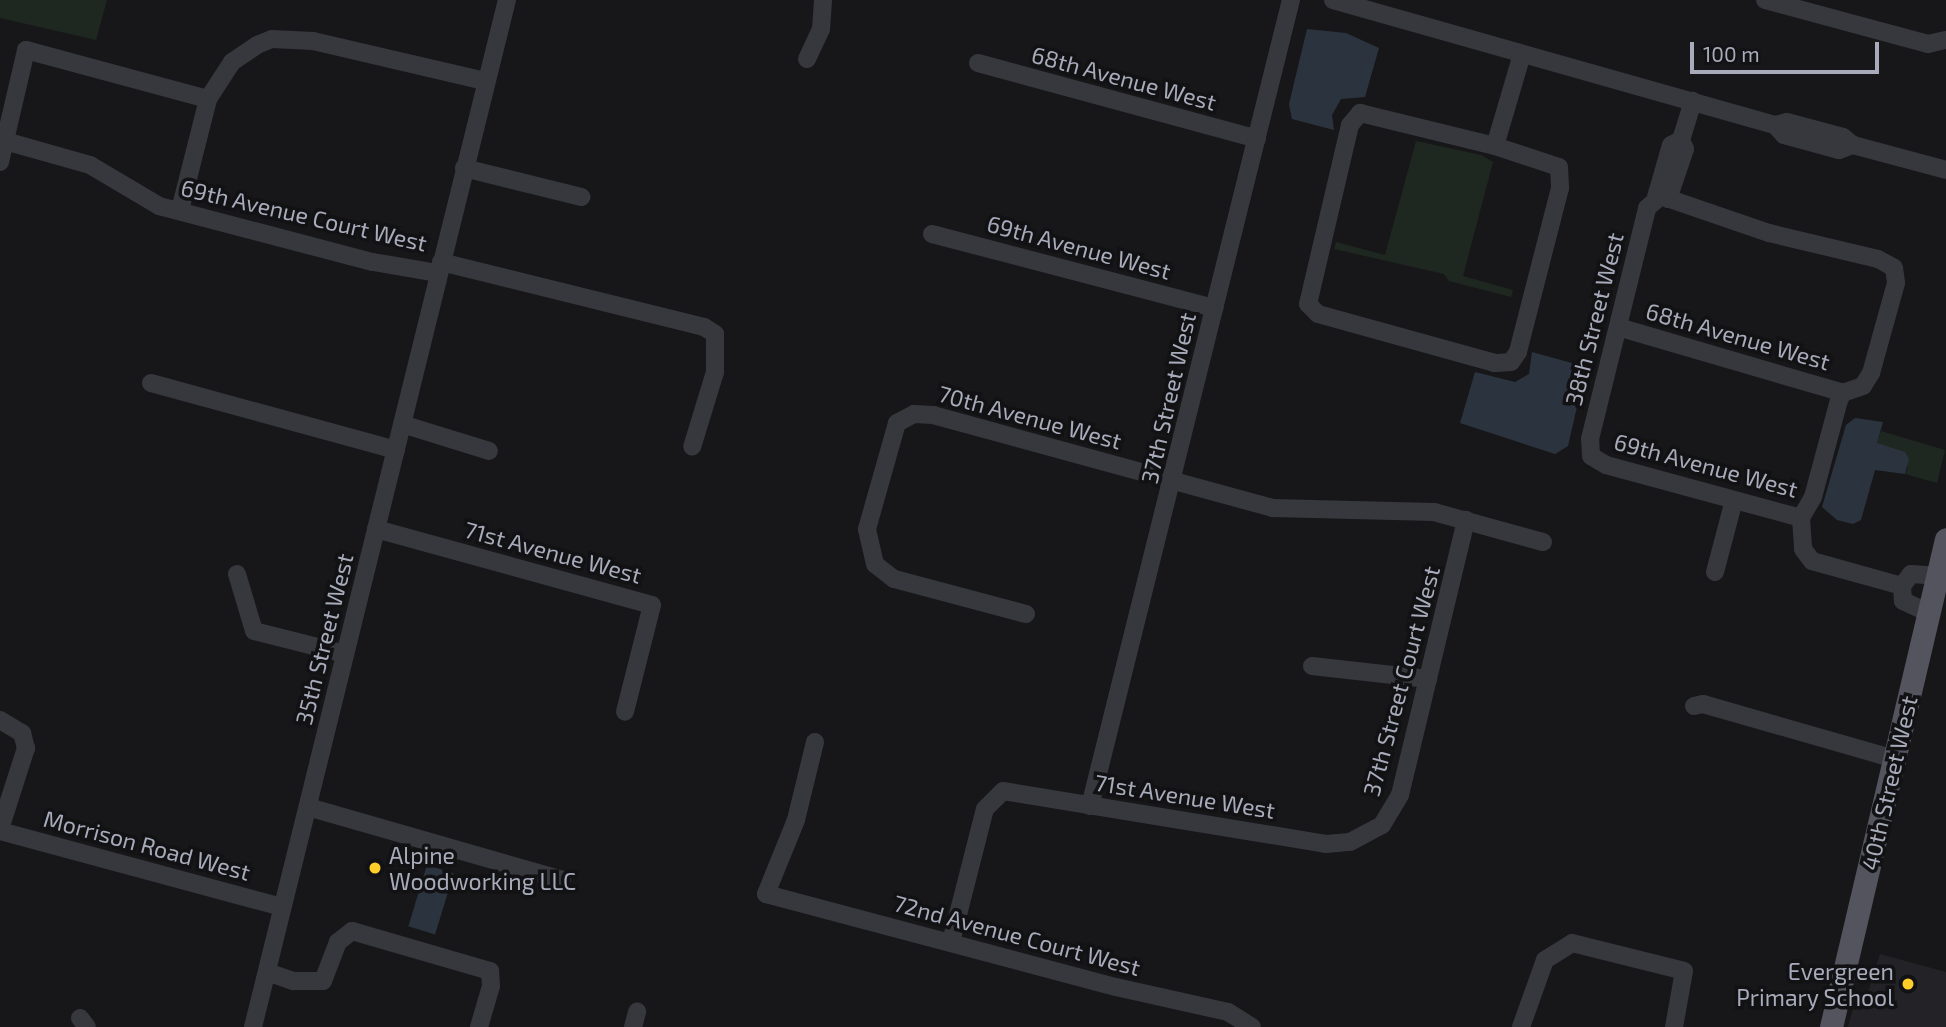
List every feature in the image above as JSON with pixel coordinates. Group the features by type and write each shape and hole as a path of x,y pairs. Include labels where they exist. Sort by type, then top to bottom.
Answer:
{"main road":[{"name":"40th Street West","path":"1831,1027 1946,539"}],"street":[{"name":"35th Street West","path":"253,1027 507,0"},
{"path":"807,59 821,29 823,0"},
{"name":"37th Street West","path":"1090,806 1292,0"},
{"path":"1333,0 1775,125 1787,122 1843,137 1853,145 1946,170"},
{"path":"1765,0 1801,5 1928,44 1946,40"},
{"path":"180,210 208,99 232,62 272,39 313,41 485,81"},
{"path":"0,162 26,50 208,99"},
{"path":"1495,146 1522,54"},
{"name":"68th Avenue West","path":"978,63 1257,139"},
{"name":"38th Street West","path":"1591,456 1590,439 1647,208 1662,198 1685,149 1681,140 1693,101"},
{"path":"1367,113 1495,146 1552,162 1562,174 1513,360 1495,363 1318,314 1312,309 1308,296 1354,117 1367,113"},
{"name":"69th Avenue Court West","path":"5,141 90,165 159,206 373,262 439,267"},
{"path":"464,168 581,197"},
{"path":"1662,198 1769,233 1878,259 1894,268 1896,283 1871,373 1863,386 1843,393 1804,515 1804,549 1812,561 1902,586"},
{"name":"69th Avenue West","path":"932,234 1214,308"},
{"path":"439,267 704,327 715,334 715,372 692,447"},
{"name":"68th Avenue West","path":"1618,327 1843,393"},
{"path":"151,383 396,450"},
{"name":"70th Avenue West","path":"1026,614 894,579 876,564 867,529 892,429 914,414 933,415 1272,508 1416,509 1543,542"},
{"path":"402,424 489,450"},
{"name":"69th Avenue West","path":"1591,456 1606,465 1734,500 1804,515"},
{"path":"1715,572 1734,500"},
{"name":"37th Street Court West","path":"1359,839 1382,825 1396,806 1466,520"},
{"name":"71st Avenue West","path":"376,529 652,605 625,712"},
{"path":"237,574 254,631 345,654"},
{"path":"1928,613 1903,601 1902,586 1911,574 1937,576"},
{"path":"1312,666 1428,679"},
{"path":"1693,706 1703,704 1895,759"},
{"path":"0,720 22,733 26,748 0,830"},
{"name":"72nd Avenue Court West","path":"815,742 796,820 766,894 1116,987 1228,1012 1252,1027"},
{"name":"71st Avenue West","path":"951,942 985,809 1003,791 1326,844 1359,839"},
{"path":"308,807 562,880"},
{"name":"Morrison Road West","path":"0,830 281,907"},
{"path":"267,972 293,981 323,981 342,935 352,931 478,965 492,977 479,1027"},
{"path":"1521,1027 1545,960 1572,943 1684,971 1674,1027"}],"shaded area":[{"path":"0,0 107,0 96,40 0,18"},
{"path":"1307,29 1346,33 1379,48 1365,97 1341,99 1332,115 1334,130 1292,119 1289,104"},
{"path":"1416,141 1481,155 1493,162 1463,276 1513,290 1511,297 1449,281 1444,274 1334,249 1336,242 1385,255"},
{"path":"1532,352 1586,367 1568,446 1555,454 1460,423 1475,372 1515,382 1529,374"},
{"path":"1855,418 1883,422 1877,443 1905,452 1909,459 1905,474 1875,470 1861,520 1853,524 1837,520 1822,507 1846,425"},
{"path":"1881,431 1945,450 1937,483 1905,474 1908,468 1877,443"},
{"path":"427,865 454,873 435,934 408,926"},
{"name":"Evergreen Primary School","path":"1880,954 1946,972 1946,1027 1848,1027 1855,1001 1867,996"}],"place":[{"name":"Alpine Woodworking LLC","path":"375,868"},
{"name":"Evergreen Primary School","path":"1908,984"}]}
